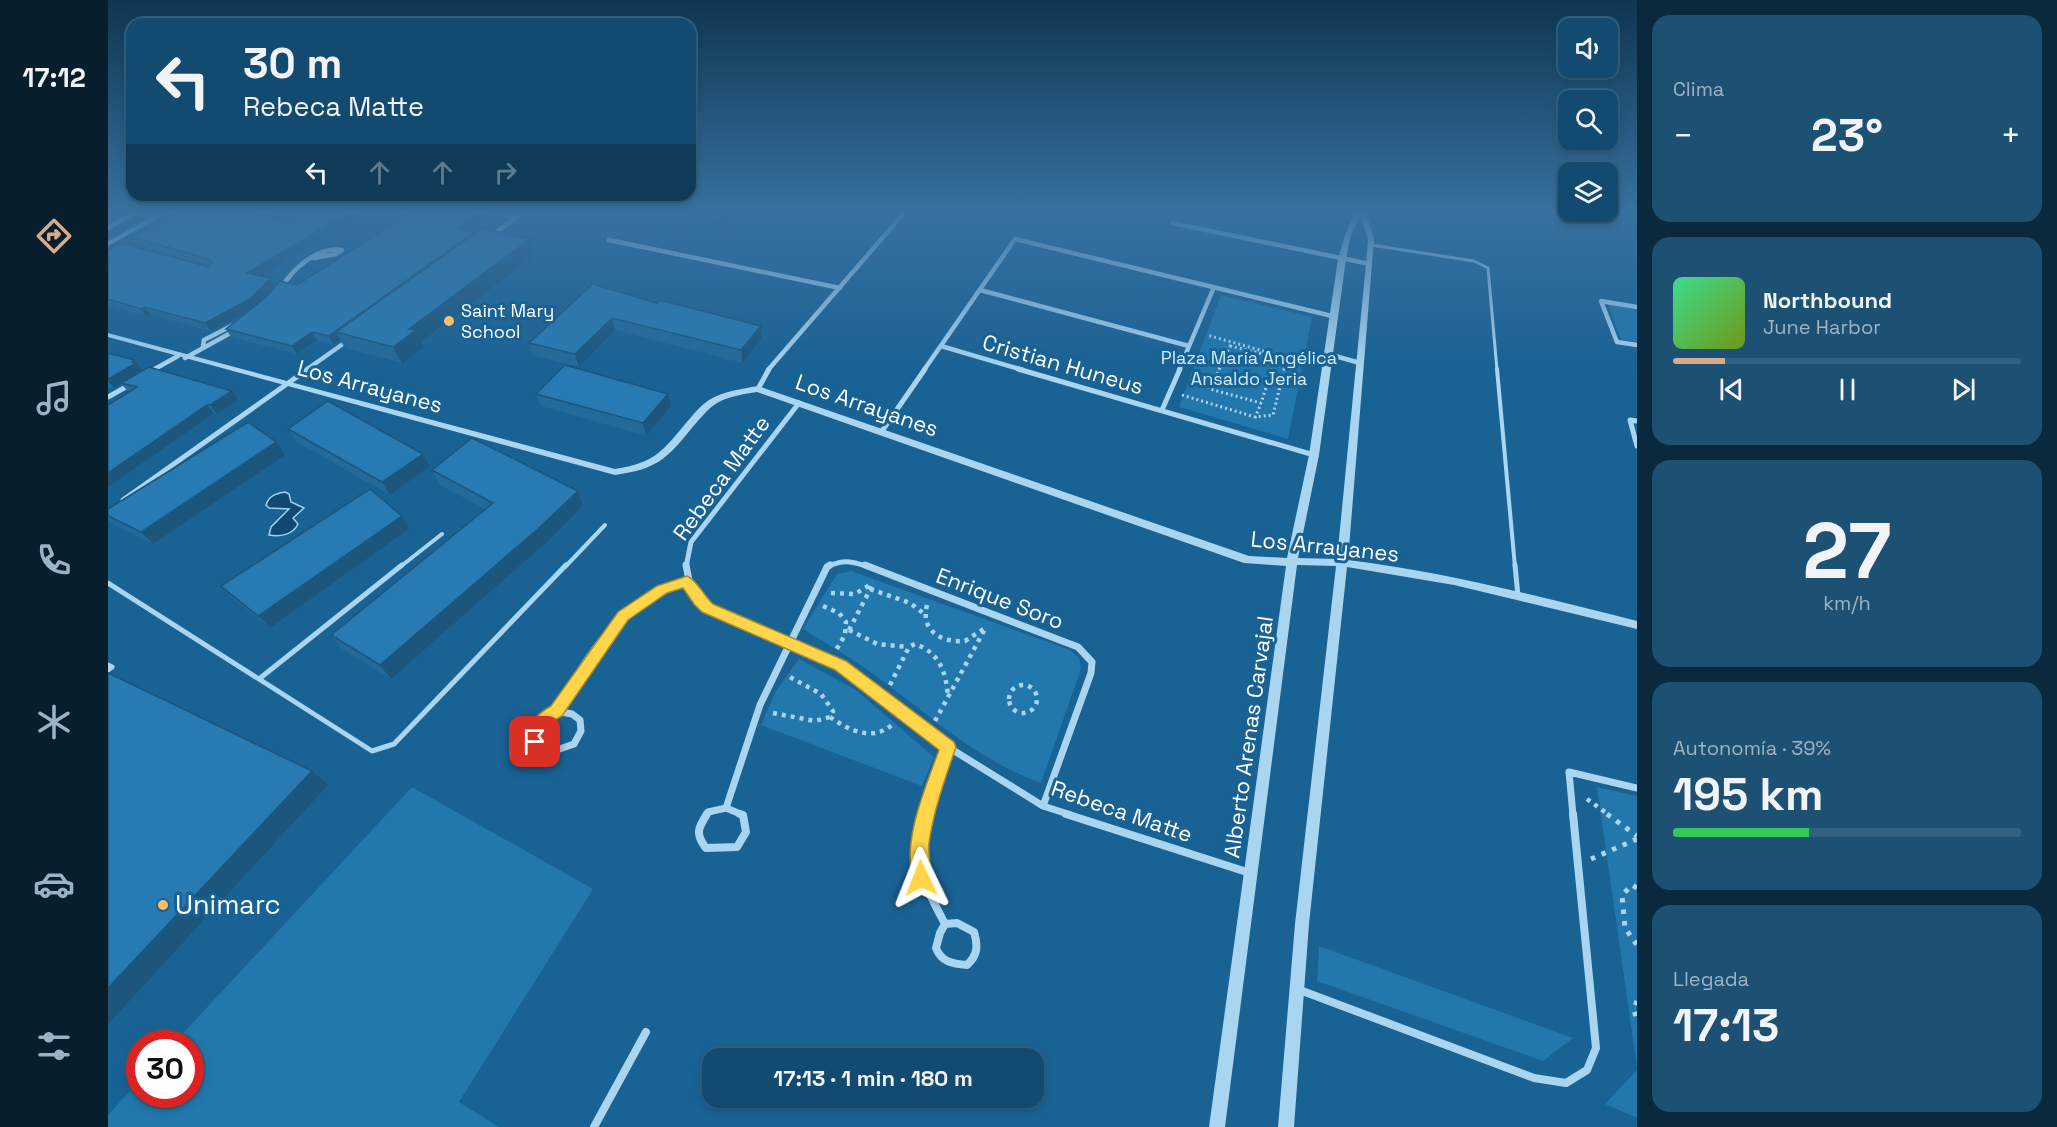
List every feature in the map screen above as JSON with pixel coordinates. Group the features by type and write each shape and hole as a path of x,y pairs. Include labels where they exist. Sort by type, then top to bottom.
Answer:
{"street":[{"path":"278,292 284,281 304,266"},
{"path":"732,266 840,288"},
{"path":"758,389 766,372 859,266"},
{"path":"882,431 997,266"},
{"path":"1123,266 1332,316"},
{"name":"Alberto Arenas Carvajal","path":"1217,1127 1292,561 1314,455 1341,266"},
{"path":"1286,1127 1296,989 1342,562 1370,266"},
{"path":"1162,410 1214,287"},
{"path":"980,290 1188,346"},
{"path":"1637,307 1601,301 1617,342 1637,345"},
{"path":"148,374 203,346 214,343 237,329 248,316"},
{"name":"Los Arrayanes","path":"108,335 181,357 615,472 631,471 667,454 707,406 721,398 758,389 1248,560 1272,563 1342,562 1518,596 1637,625"},
{"path":"117,504 355,335"},
{"name":"Cristian Huneus","path":"941,346 1314,455"},
{"path":"1328,354 1360,363"},
{"path":"108,398 138,380"},
{"name":"Rebeca Matte","path":"799,403 691,542 685,561 687,581 699,600 708,608 828,659 884,696 948,747 1043,806 1251,874"},
{"path":"1637,422 1630,420 1637,446"},
{"name":"Enrique Soro","path":"726,808 747,735 807,602 827,567 839,561 853,561 1078,647 1092,662 1091,673 1043,806"},
{"path":"556,711 572,714 580,720 581,731 574,744 551,752 540,750 535,742 535,732 544,718 556,711 623,616 662,589 687,581"},
{"path":"945,924 921,878 920,846 928,802 948,747"},
{"path":"1296,989 1534,1078 1566,1083 1587,1070 1596,1047 1569,772 1637,788"},
{"path":"726,808 743,815 747,827 744,839 737,847 706,848 699,839 698,828 708,812 726,808"},
{"path":"945,924 957,924 974,932 978,944 976,957 967,965 951,966 941,958 937,949 937,935 945,924"},
{"path":"594,1127 646,1032"}],"lane":[{"path":"1483,266 1488,268 1518,596"},
{"path":"108,583 372,751 394,744 605,525"},
{"path":"259,679 442,534"},
{"path":"108,665 112,667 108,670"}],"path":[{"path":"1170,391 1255,417 1273,416 1286,362 1284,357 1274,352 1195,332"},
{"path":"1232,341 1210,389 1261,403"},
{"path":"1230,346 1276,357 1249,436"},
{"path":"1178,371 1214,381"},
{"path":"828,659 845,638 880,572"},
{"path":"816,587 844,595 866,590 873,583"},
{"path":"870,589 910,603 923,613"},
{"path":"934,592 923,613 925,626 933,633 951,642 967,640 986,627"},
{"path":"807,602 836,610 845,618 848,627 845,638"},
{"path":"929,732 993,615"},
{"path":"849,630 866,641 894,648 909,647 915,644 926,647 942,662 947,676 948,697"},
{"path":"884,696 909,647"},
{"path":"760,705 775,714 791,719 815,721 830,717 833,711 830,703 817,691 777,668"},
{"path":"1023,686 1033,690 1039,698 1037,707 1024,712 1011,706 1007,699 1013,687 1023,686"},
{"path":"830,717 845,728 874,734 889,729 903,712"},
{"path":"1571,786 1637,838 1578,865"},
{"path":"1637,888 1632,885 1622,895 1625,928 1637,945"},
{"path":"1637,1001 1634,1009 1637,1022"}],"green space":[{"name":"Plaza María Angélica Ansaldo Jeria","path":"1221,295 1312,317 1288,439 1179,407"},
{"path":"1607,302 1637,306 1637,342 1621,339"},
{"path":"851,571 1070,650 1079,658 1081,669 1041,783 1017,773 972,748 869,671 803,629 837,574"},
{"path":"799,659 856,690 934,757 922,786 761,725 776,691"},
{"path":"412,787 593,889 459,1102 499,1127 108,1127 108,1115 126,1095 126,1108 204,1108 204,1030 186,1030"},
{"path":"1597,787 1637,796 1637,1067"},
{"path":"1319,946 1573,1038 1543,1061 1317,981"},
{"path":"1637,1070 1637,1118 1605,1104"}],"shaded area":[{"path":"285,492 289,494 291,502 304,508 293,518 298,524 293,531 277,536 269,535 271,527 289,509 269,508 266,505 267,502 276,494"}],"building":[{"path":"108,266 259,266 247,273 271,278 250,299 205,323 108,299"},
{"path":"327,266 427,266 329,336 312,332 292,346 226,329 265,298 280,281 297,285"},
{"path":"430,266 494,266 409,329 416,330 393,347 336,332"},
{"path":"593,284 657,303 659,300 761,326 741,350 612,318 575,354 529,343"},
{"path":"108,353 134,360 132,362 136,363 108,379"},
{"path":"565,365 668,394 643,423 536,394"},
{"path":"149,367 232,391 207,405 108,473 108,405 137,387 121,383"},
{"path":"328,401 423,454 382,482 288,429"},
{"path":"248,422 276,442 141,532 108,516 108,509"},
{"path":"472,438 578,491 539,528 380,665 331,635 493,503 432,470"},
{"path":"370,489 402,516 258,616 221,586"},
{"name":"Unimarc","path":"108,673 312,771 108,988"}],"place":[{"name":"Saint Mary School","path":"449,321"},
{"name":"Unimarc","path":"163,905"}],"route":[{"path":"535,742 535,732 544,718 556,711 567,691 623,616 662,589 687,581 699,600 708,608 841,666 888,699 948,747 928,802 920,846 921,878"}]}
